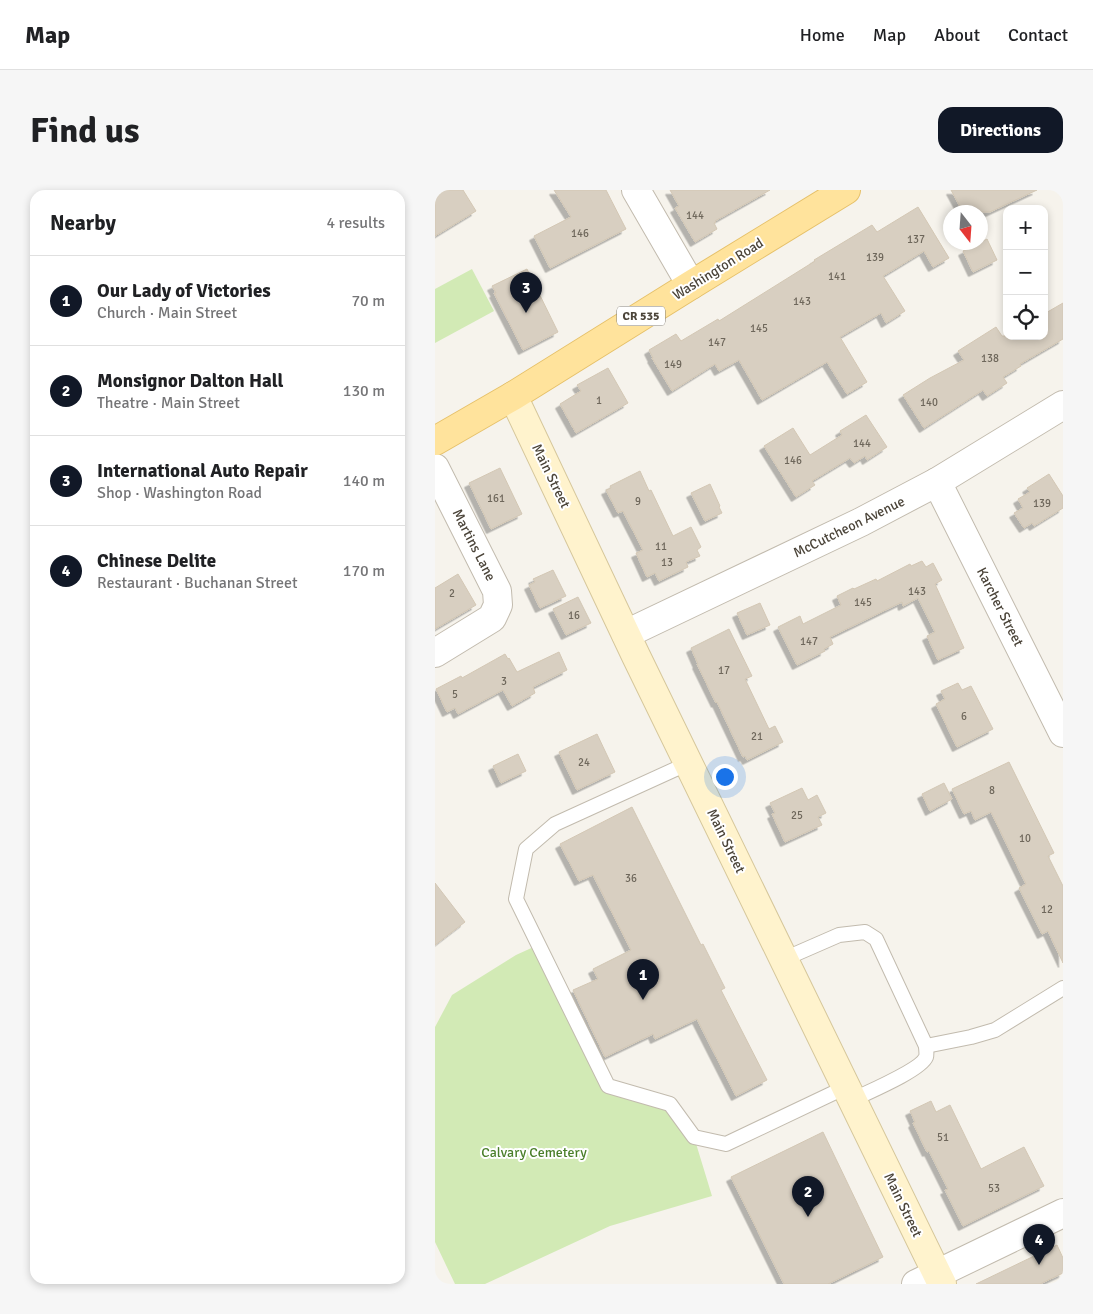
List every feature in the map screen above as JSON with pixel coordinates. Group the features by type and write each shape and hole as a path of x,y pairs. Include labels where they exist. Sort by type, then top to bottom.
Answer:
{"main road":[{"name":"Washington Road","path":"435,441 513,396 846,190"},
{"name":"Main Street","path":"513,396 849,1094 932,1281"}],"street":[{"path":"636,190 691,285"},
{"name":"McCutcheon Avenue","path":"627,634 861,522 937,482 1063,405"},
{"name":"Martins Lane","path":"435,468 497,591 498,605 492,618 435,653"},
{"name":"Karcher Street","path":"937,482 1063,733"},
{"path":"932,1281 1063,1213"}],"lane":[{"path":"689,763 555,824 526,849 516,898 608,1086 670,1104 694,1137 726,1144 849,1094 895,1079 921,1064 927,1056 926,1046 876,939 865,932 839,935 784,959"},
{"path":"926,1046 995,1030 1063,988"}],"green space":[{"path":"472,269 494,311 435,343 435,289"},
{"name":"Calvary Cemetery","path":"538,945 608,1086 670,1104 694,1137 712,1196 610,1226 485,1284 455,1284 435,1242 435,1027 452,995 516,955"}],"building":[{"path":"435,190 463,190 476,211 435,236"},
{"path":"554,190 606,190 626,229 550,268 534,236 571,217"},
{"path":"670,190 770,190 715,221 717,229 695,242 675,208 679,206"},
{"path":"951,190 1037,190 990,212 988,212 988,205 959,205"},
{"path":"918,207 949,258 933,267 924,251 883,276 905,311 886,323 881,313 840,337 867,382 847,394 827,362 762,400 739,360 719,371 715,364 672,391 649,350 676,334 681,341 718,319 719,321 872,225 877,232"},
{"path":"988,241 997,260 973,272 963,251 988,250"},
{"path":"527,269 558,332 523,350 492,286"},
{"path":"1063,303 1063,339 1020,364 1021,366 1003,377 1007,383 987,396 983,390 924,428 903,395 964,360 958,351 996,327 1003,336 1003,340 1048,340 1048,312"},
{"path":"608,368 628,403 576,433 560,404 581,391 577,385"},
{"path":"866,415 887,447 867,460 865,456 854,463 850,458 812,481 815,485 796,497 764,446 793,428 810,455 842,435 840,431"},
{"path":"500,468 522,514 491,529 469,483"},
{"path":"640,471 673,536 691,527 701,547 697,550 700,556 686,562 688,567 659,581 655,573 647,577 636,553 643,550 623,511 618,513 606,490 611,488 610,486"},
{"path":"1049,474 1063,496 1063,508 1034,526 1032,523 1024,528 1014,513 1023,508 1018,499 1030,492 1027,488"},
{"path":"710,484 722,513 705,521 691,493"},
{"path":"922,561 926,567 933,563 942,580 935,584 964,648 938,660 927,636 935,632 918,598 903,606 902,602 830,637 833,644 824,649 825,651 797,665 778,627 800,616 803,624 841,605 837,596 876,579 877,581 910,564 911,566"},
{"path":"553,570 566,596 540,608 529,585 535,582 533,579"},
{"path":"458,574 476,605 435,629 435,588"},
{"path":"578,597 591,623 566,635 553,609"},
{"path":"760,603 770,625 747,635 737,613"},
{"path":"729,629 752,676 745,679 769,729 775,726 783,742 747,760 745,756 743,757 716,703 691,648"},
{"path":"559,652 567,670 533,687 535,693 512,706 503,690 458,714 455,708 447,712 436,689 461,676 462,678 505,654 517,672"},
{"path":"958,683 962,690 971,686 993,729 957,747 936,704 945,699 941,691"},
{"path":"597,734 615,772 577,790 559,752"},
{"path":"518,754 526,771 501,783 493,766"},
{"path":"1009,762 1054,853 1048,856 1063,886 1063,963 1048,931 1042,934 1019,888 1026,884 991,812 975,820 971,811 964,814 952,789"},
{"path":"944,783 952,799 930,811 922,794"},
{"path":"802,788 808,800 817,795 826,813 818,817 822,825 785,842 772,814 775,813 770,803"},
{"path":"632,807 701,945 703,944 725,988 721,990 767,1080 736,1096 697,1019 655,1039 653,1034 605,1057 573,990 598,979 593,969 631,950 593,875 579,881 560,844"},
{"path":"435,883 465,922 435,945"},
{"path":"931,1101 936,1112 950,1105 981,1169 1024,1147 1044,1186 963,1226 945,1190 948,1189 913,1123 915,1122 910,1111"},
{"path":"823,1132 883,1257 828,1284 784,1284 731,1177"},
{"path":"1057,1245 1063,1258 1063,1273 1040,1284 976,1284"}],"place":[{"name":"International Auto Repair","path":"526,313"},
{"name":"Our Lady of Victories","path":"643,1000"},
{"name":"Monsignor Dalton Hall","path":"808,1217"},
{"name":"Chinese Delite","path":"1039,1265"}]}
